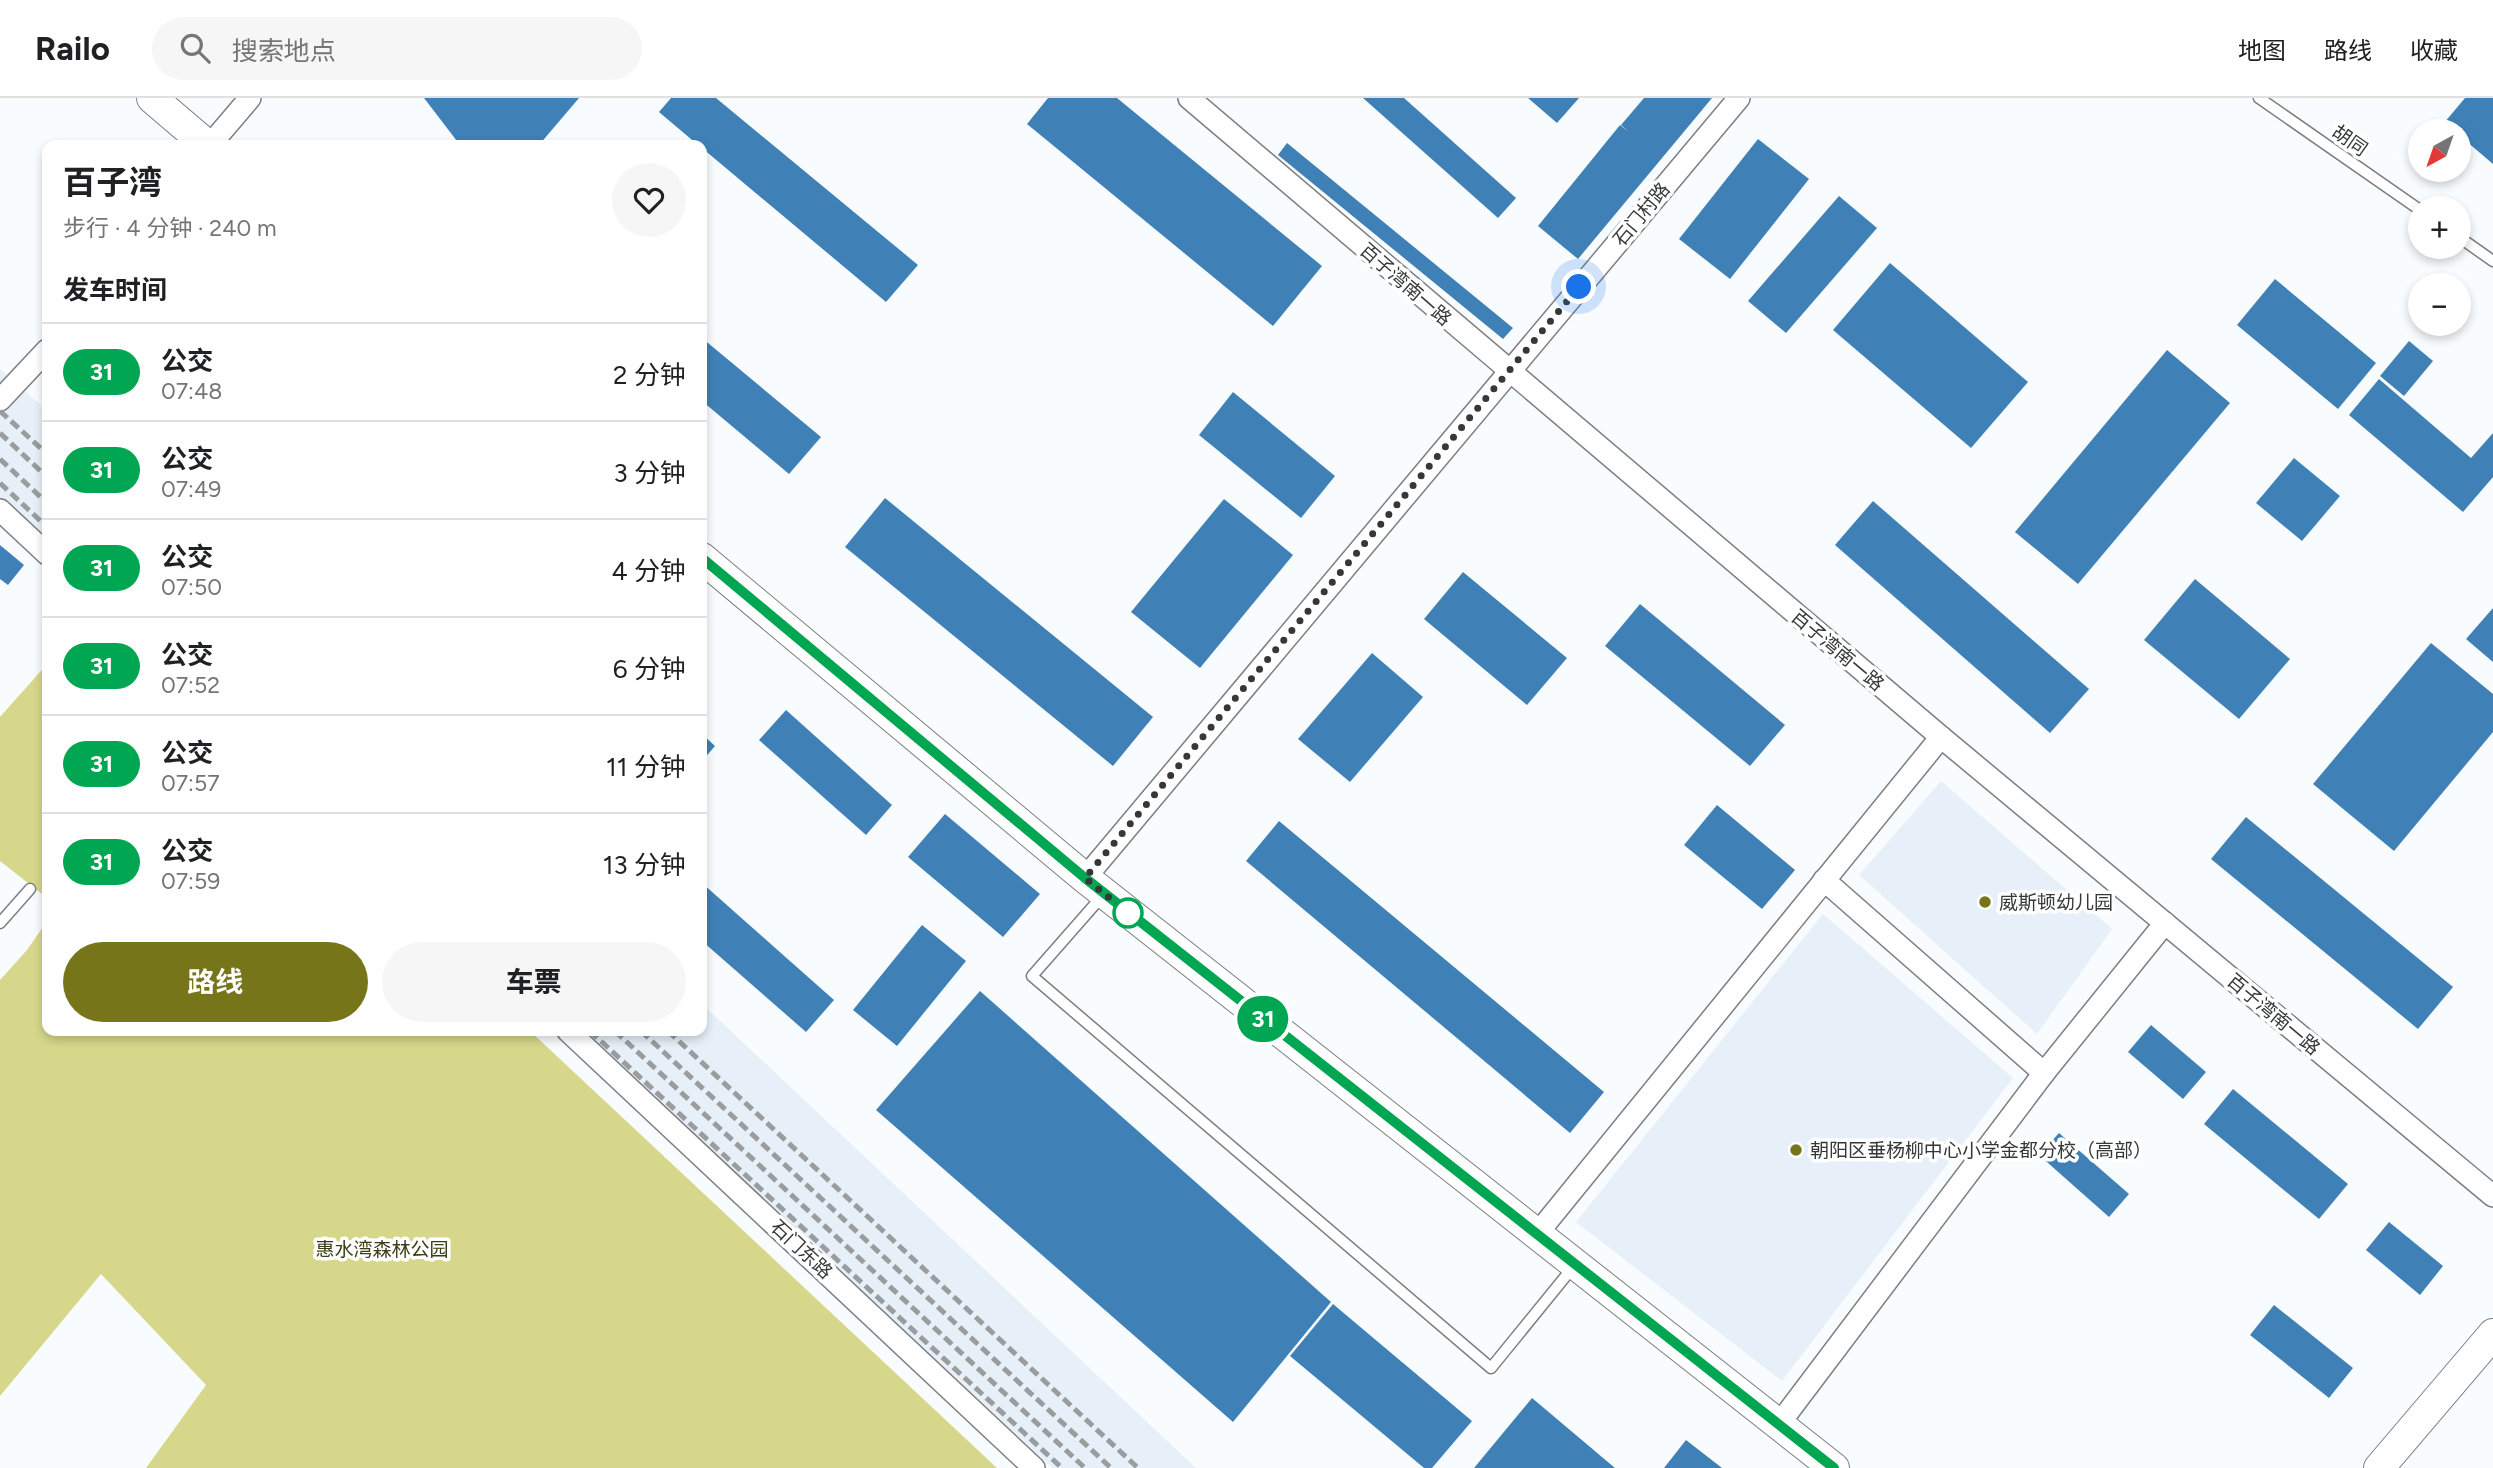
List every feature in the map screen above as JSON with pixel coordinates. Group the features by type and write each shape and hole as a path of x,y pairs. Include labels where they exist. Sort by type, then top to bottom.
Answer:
{"street":[{"path":"152,98 203,140"},
{"path":"213,140 250,98"},
{"name":"百子湾南一路","path":"1189,98 1941,737 2493,1196"},
{"name":"石门村路","path":"1095,886 1508,371 1739,98"},
{"path":"0,400 42,355"},
{"path":"0,510 42,549"},
{"path":"707,562 1095,886 1834,1468"},
{"path":"1537,1234 1941,737"},
{"path":"1824,880 2044,1073"},
{"path":"1779,1424 2044,1073 2165,923"},
{"name":"石门东路","path":"573,1036 1034,1468"},
{"path":"2379,1468 2493,1334"}],"lane":[{"name":"胡同","path":"2259,98 2408,202"},
{"path":"2471,245 2493,261"},
{"path":"1095,886 1032,976 1491,1368 1576,1264"},
{"path":"0,923 30,889"}],"shaded area":[{"path":"0,369 42,407 42,540 0,502"},
{"name":"威斯顿幼儿园","path":"1941,781 2112,929 2037,1034 1859,875"},
{"name":"朝阳区垂杨柳中心小学金都分校（高部）","path":"1823,914 2013,1078 1782,1381 1576,1222"},
{"path":"707,1009 1196,1468 1053,1468 586,1036 707,1036"}],"green space":[{"path":"42,670 42,894 0,861 0,717"},
{"name":"惠水湾森林公园","path":"42,928 42,1036 535,1036 997,1468 146,1468 206,1385 101,1274 0,1396 0,980"}],"building":[{"path":"424,98 579,98 543,140 456,140"},
{"path":"671,98 716,98 918,265 886,302 707,152 707,140 692,140 659,112"},
{"path":"1048,98 1117,98 1322,266 1273,326 1027,124"},
{"path":"1363,98 1404,98 1516,198 1498,218"},
{"path":"1528,98 1579,98 1557,123"},
{"path":"1644,98 1712,98 1578,259 1538,226 1620,125 1629,132 1621,125"},
{"path":"2465,98 2493,98 2493,164 2471,145 2471,119 2447,119"},
{"path":"1758,139 1809,179 1730,279 1679,239"},
{"path":"1287,143 1513,328 1503,339 1278,155"},
{"path":"1839,196 1877,228 1786,333 1748,301"},
{"path":"1890,263 2028,382 1971,448 1833,330"},
{"path":"2275,279 2376,363 2338,409 2237,325"},
{"path":"2409,341 2433,361 2404,396 2380,376"},
{"path":"707,342 821,437 789,474 707,405"},
{"path":"2167,350 2230,403 2078,584 2015,532"},
{"path":"2379,379 2471,458 2493,433 2493,477 2463,512 2349,415"},
{"path":"1233,392 1335,476 1301,518 1199,435"},
{"path":"2294,458 2340,496 2302,541 2256,503"},
{"path":"885,498 1153,717 1113,766 845,547"},
{"path":"1224,499 1293,555 1200,668 1131,612"},
{"path":"1873,501 2089,689 2050,733 1835,545"},
{"path":"0,545 24,565 8,585 0,579"},
{"path":"1463,572 1567,658 1527,705 1424,619"},
{"path":"2195,579 2290,659 2239,719 2144,640"},
{"path":"1640,604 1785,725 1750,766 1605,646"},
{"path":"2493,608 2493,662 2466,639"},
{"path":"2431,643 2493,694 2493,732 2394,851 2313,784"},
{"path":"1372,653 1423,697 1350,782 1298,739"},
{"path":"786,710 892,805 866,835 759,740"},
{"path":"707,739 715,746 707,755"},
{"path":"1717,805 1795,870 1762,909 1684,845"},
{"path":"945,814 1040,894 1003,937 908,857"},
{"path":"2246,817 2453,987 2418,1029 2211,859"},
{"path":"1279,821 1604,1092 1570,1133 1246,861"},
{"path":"707,887 834,1000 806,1032 707,945"},
{"path":"922,925 966,961 897,1046 853,1010"},
{"path":"980,991 1331,1302 1233,1422 876,1110"},
{"path":"2151,1025 2206,1072 2183,1099 2128,1052"},
{"path":"2233,1089 2348,1184 2319,1219 2204,1124"},
{"path":"2059,1133 2129,1194 2109,1217 2039,1155"},
{"path":"2389,1222 2443,1266 2420,1295 2366,1250"},
{"path":"1333,1304 1472,1421 1432,1468 1424,1468 1290,1356"},
{"path":"2274,1305 2353,1368 2329,1398 2250,1335"},
{"path":"1532,1398 1615,1468 1474,1468"},
{"path":"1686,1440 1722,1468 1664,1468"}],"railway":[{"path":"0,411 42,449"},
{"path":"0,433 42,472"},
{"path":"0,459 42,498"},
{"path":"0,483 42,522"},
{"path":"595,1036 1062,1468"},
{"path":"620,1036 1085,1468"},
{"path":"646,1036 1111,1468"},
{"path":"673,1036 1138,1468"}],"bus line":[{"name":"31","path":"707,562 1085,878 1834,1468"}],"place":[{"name":"威斯顿幼儿园","path":"1985,902"},
{"name":"朝阳区垂杨柳中心小学金都分校（高部）","path":"1796,1150"}],"route":[{"path":"1128,913 1085,878 1579,287"}]}
